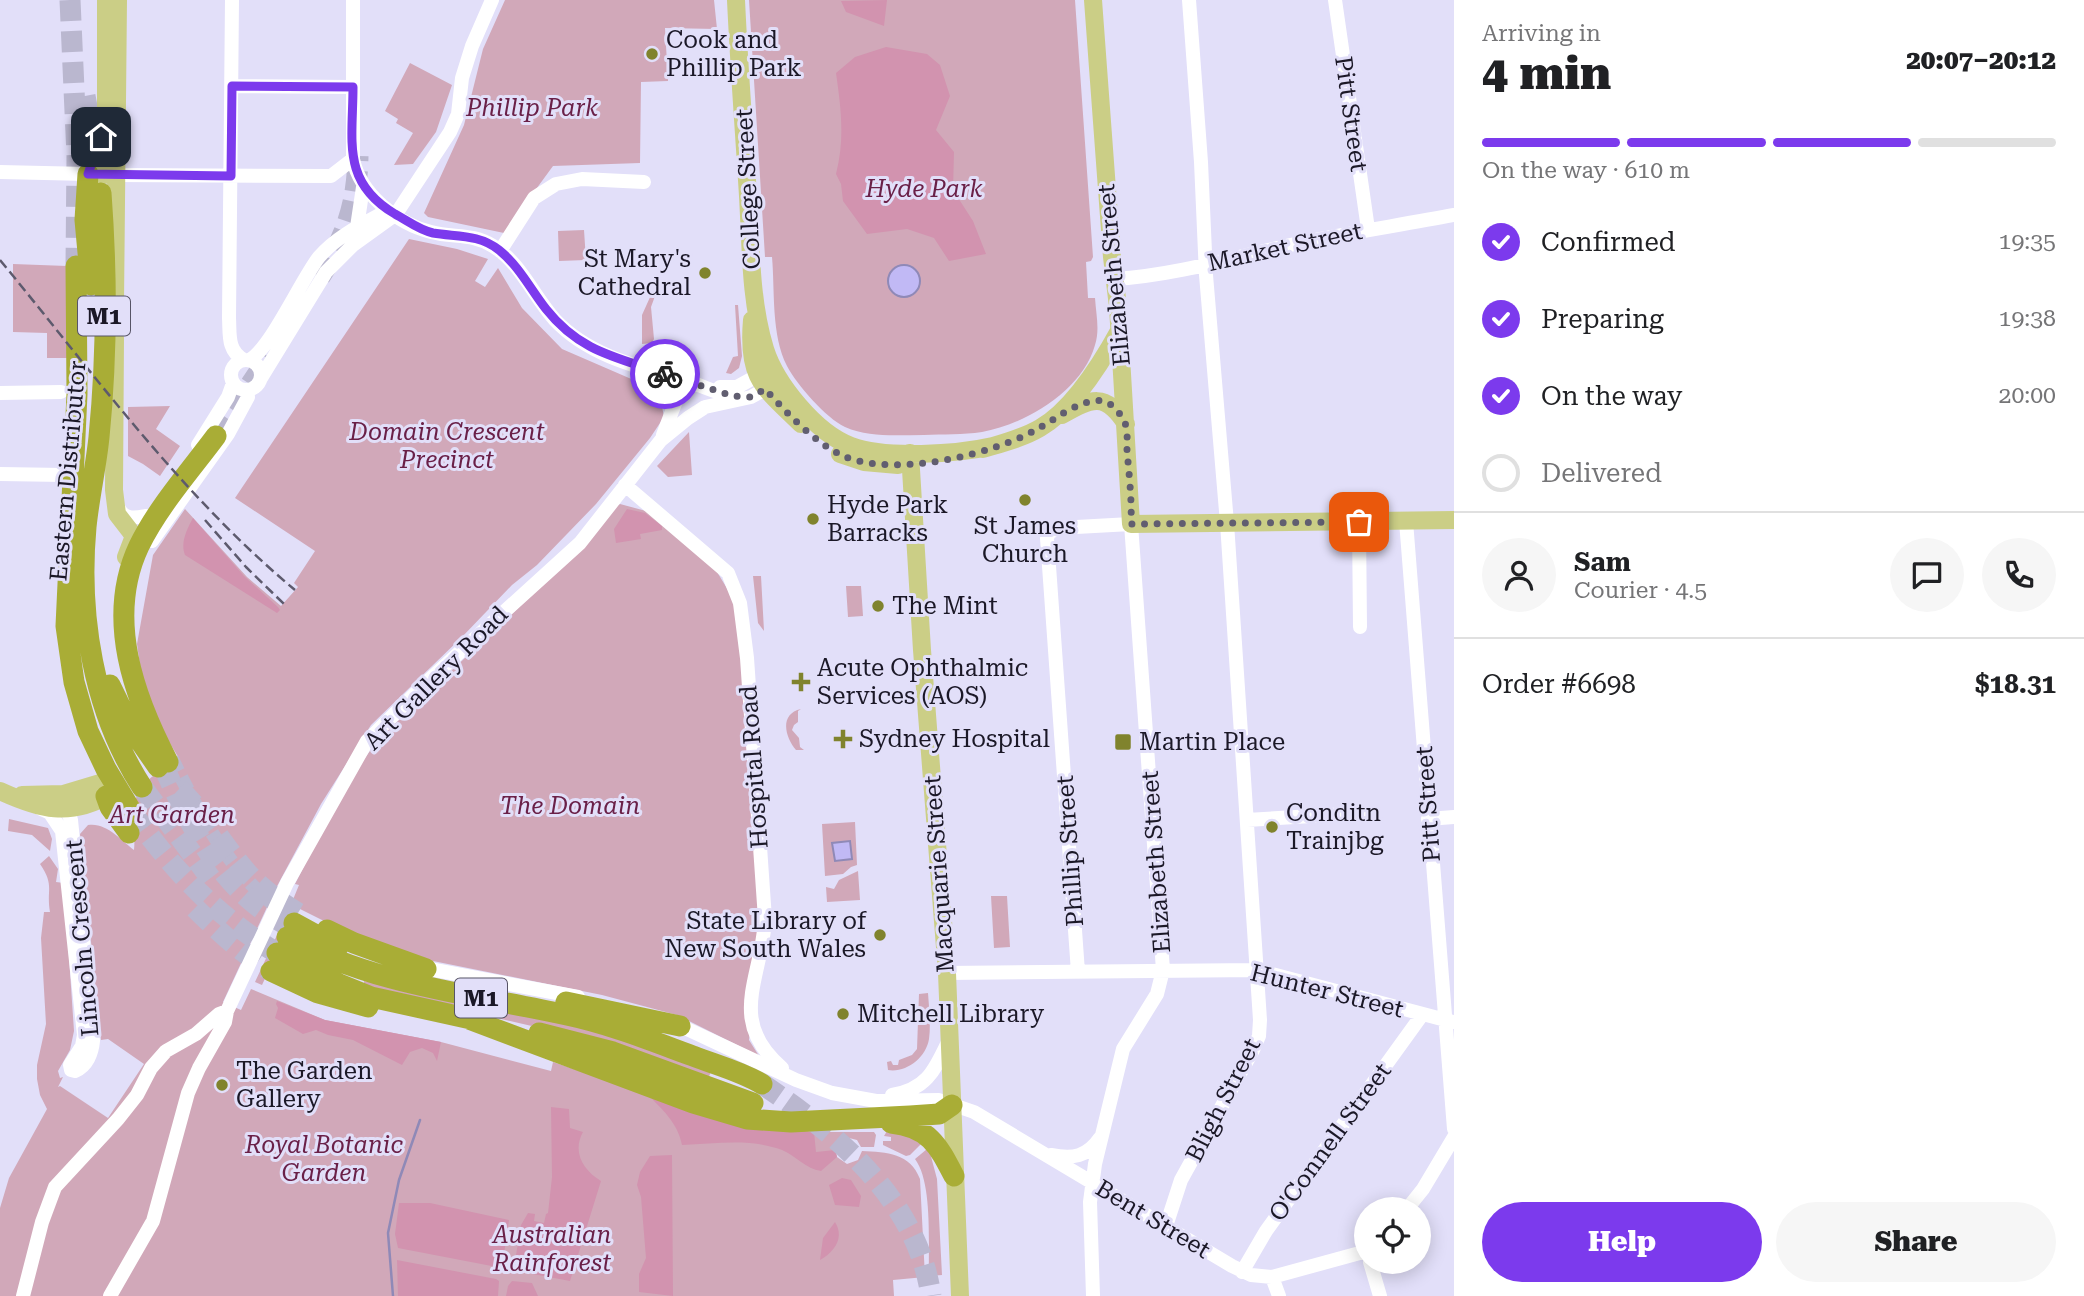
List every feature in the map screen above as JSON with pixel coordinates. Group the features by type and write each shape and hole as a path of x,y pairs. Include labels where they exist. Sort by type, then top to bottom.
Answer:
{"highway":[{"path":"77,411 86,381 90,325 90,263 85,211 88,174"},
{"name":"Eastern Distributor","path":"101,193 104,237 104,369 99,439 84,555 87,617 99,689 125,756 141,785"},
{"name":"Eastern Distributor","path":"76,266 77,411 66,626 74,682 81,707 114,797"},
{"path":"162,760 129,665 125,622 128,580 149,528 211,434"},
{"path":"87,617 111,688 162,760"},
{"path":"288,935 354,943 426,969"},
{"path":"288,935 396,969 680,1026"},
{"path":"288,935 318,993 360,1006 463,1018 733,1116 780,1121 840,1119 937,1114 952,1105"},
{"path":"288,935 390,972 545,1003 651,1030"},
{"name":"M1","path":"288,935 344,965 386,979 570,1016 645,1038 756,1088"},
{"path":"565,1002 611,1015 710,1054 756,1088"},
{"name":"M1","path":"463,1018 756,1088"},
{"path":"840,1119 902,1125 923,1132 938,1146 954,1176"}],"main road":[{"path":"106,0 106,111 101,137 88,174 115,175"},
{"path":"118,0 114,500 117,516 134,536 121,579 118,620 124,675 139,730"},
{"name":"College Street","path":"736,0 754,294 764,346 767,381 847,444 911,458 958,457 1024,435 1083,404 1099,401 1107,402 1113,407 1126,424"},
{"name":"Elizabeth Street","path":"1093,0 1120,329 1131,524"},
{"path":"1048,422 1097,370 1120,329"},
{"name":"Macquarie Street","path":"911,458 923,663 947,973 960,1296"},
{"path":"1131,524 1454,520"},
{"path":"66,808 68,801 78,791"},
{"path":"35,802 78,791 114,797"},
{"path":"4,792 35,802 59,802 66,808 93,804 114,797"}],"street":[{"path":"134,536 146,516 211,434 254,388 260,368 235,354 231,346 232,0"},
{"path":"353,0 353,159 363,187 357,227"},
{"path":"162,760 135,668 130,623 134,581 153,540 228,434 311,293 342,254 392,212 450,132 458,114 465,69 472,46 492,0"},
{"name":"Bligh Street","path":"1166,1226 1181,1181 1259,1036 1257,970 1227,523 1206,264 1189,0"},
{"name":"Pitt Street","path":"1335,0 1368,229"},
{"path":"232,86 353,87"},
{"path":"115,175 331,176 353,159"},
{"path":"0,172 88,174"},
{"path":"500,251 534,198 556,184 582,179 644,182"},
{"path":"363,187 392,212 418,228 430,232 463,235 500,251 547,311 577,340 594,350 722,394 747,397"},
{"path":"211,434 228,397 233,368 260,353 320,256 336,240 357,227 392,212"},
{"name":"Market Street","path":"1115,279 1140,277 1368,229 1454,215"},
{"path":"275,329 304,297 311,293"},
{"path":"229,318 224,353 232,381 242,390 254,388"},
{"path":"691,383 737,387 767,381"},
{"path":"661,440 700,410 747,397 767,381"},
{"path":"691,383 702,396 700,410"},
{"path":"661,440 691,383"},
{"path":"0,393 61,392"},
{"name":"Art Gallery Road","path":"110,1296 153,1221 188,1093 199,1068 225,1022 227,1011 287,883 367,741 428,681 580,542 661,440"},
{"path":"0,474 64,475"},
{"name":"Hospital Road","path":"625,485 728,573 740,603 747,658 765,919 764,942 754,987 752,1023 755,1036 764,1052 796,1080"},
{"path":"114,500 125,516 146,516"},
{"name":"Pitt Street","path":"1406,521 1428,819 1450,1021 1454,1129"},
{"path":"1359,522 1360,627"},
{"name":"Phillip Street","path":"1078,972 1049,533 1059,528 1131,524"},
{"name":"Elizabeth Street","path":"1131,524 1163,970"},
{"name":"Lincoln Crescent","path":"35,802 50,813 62,831 80,936"},
{"path":"62,831 66,808"},
{"name":"Lincoln Crescent","path":"66,808 71,820 88,1040"},
{"path":"1247,820 1363,813"},
{"path":"1428,819 1454,817"},
{"path":"426,969 622,1005 649,1013 796,1080 849,1097 897,1094 916,1088 930,1076 949,1040"},
{"path":"1093,1296 1091,1180 1126,1044 1157,994 1163,970"},
{"name":"Hunter Street","path":"947,973 1257,970 1450,1021"},
{"path":"23,1296 42,1222 55,1187 118,1119 137,1095 151,1068 166,1051 196,1034 219,1014 227,1011"},
{"name":"O'Connell Street","path":"1242,1272 1266,1231 1422,1015"},
{"name":"Bent Street","path":"849,1097 876,1101 937,1100 974,1112 1242,1272 1261,1278 1272,1278 1354,1255"},
{"path":"1039,1152 1062,1157 1079,1156 1093,1148 1102,1133"},
{"path":"1417,1197 1454,1137"},
{"path":"1374,1274 1380,1296"},
{"path":"1272,1278 1279,1296"}],"green space":[{"name":"Phillip Park","path":"505,0 714,0 717,29 665,28 668,81 641,82 640,163 553,166 504,233 428,217 424,213 464,125 483,49"},
{"name":"Hyde Park","path":"749,0 1075,0 1093,257 1086,262 1088,298 1095,298 1097,334 1088,362 1078,377 1050,403 1016,422 982,432 874,434 854,431 837,423 798,382 787,366 778,341 772,257 765,257"},
{"path":"887,0 884,26 846,12 841,1"},
{"path":"886,47 927,54 940,65 950,96 936,130 954,152 953,190 973,221 986,254 949,261 934,238 907,229 867,234 843,201 841,184 836,174 841,111 836,73 855,57"},
{"path":"410,63 452,85 436,132 413,164 394,165 413,133 396,123 398,119 385,111"},
{"path":"584,230 586,260 559,261 558,231"},
{"path":"409,239 488,259 475,281 485,287 498,268 522,308 562,349 659,391 664,417 596,504 537,565 512,585 371,725 321,804 275,890 223,1002 241,1010 251,989 325,1020 441,1042 551,1071 553,1062 729,1121 814,1132 874,1132 874,1147 861,1147 857,1140 845,1137 836,1151 837,1157 847,1164 858,1160 862,1151 889,1153 910,1164 920,1179 925,1277 893,1280 894,1296 0,1296 0,1208 9,1178 47,1109 40,1095 37,1065 46,1024 41,938 44,912 50,912 49,883 40,864 49,856 58,869 56,882 64,883 74,1031 70,1050 58,1071 60,1078 63,1077 58,1087 108,1118 144,1064 108,1039 101,1040 80,834 88,825 101,826 134,850 134,809 140,790 153,776 180,760 157,722 142,680 137,644 153,555 185,509 247,577 281,606 298,587 294,583 315,551 235,498"},
{"path":"13,264 67,266 67,358 47,358 47,333 13,332"},
{"path":"651,295 655,296 651,307 654,339 652,343 642,344 642,315"},
{"path":"735,305 738,305 742,356 739,368 731,374 726,373 733,357 738,356"},
{"path":"170,406 156,429 180,446 160,476 128,456 128,407"},
{"path":"689,432 692,475 668,477 657,466"},
{"name":"The Domain","path":"620,504 646,511 711,562 731,595 738,621 762,930 749,1040 759,1056 677,1015 602,995 418,958 354,936 298,908 262,985 255,982 291,905 296,907 292,902 299,885 295,884 334,808 368,754 381,737 569,560 614,507"},
{"path":"627,509 645,513 662,526 662,530 640,534 641,539 616,543 614,529"},
{"path":"193,518 244,576 278,607 280,610 277,613 185,555 184,541"},
{"path":"753,576 761,576 764,631 758,623"},
{"path":"846,586 861,586 863,616 848,617"},
{"path":"801,709 798,711 798,722 792,730 804,750 796,750 789,739 786,726 789,716"},
{"path":"9,819 48,828 52,839 50,851 32,835 8,831"},
{"path":"855,822 857,865 843,874 825,876 822,824"},
{"path":"858,871 860,900 827,902 826,887 834,889 839,880"},
{"path":"991,896 1007,896 1010,947 994,948"},
{"path":"364,981 549,1016 712,1069 708,1079 536,1027 400,996 364,984"},
{"path":"928,993 930,1033 924,1052 908,1067 888,1070 887,1062 898,1065 899,1060 912,1055 917,1049 919,994"},
{"path":"277,1001 325,1020 441,1042 437,1061 433,1053 422,1048 410,1052 402,1065 353,1040 316,1030 303,1034 275,1018"},
{"path":"647,1094 761,1127 814,1132 816,1152 835,1150 837,1157 821,1171 770,1146 733,1143 682,1145 673,1123"},
{"name":"Australian Rainforest","path":"551,1107 569,1109 570,1128 583,1132 579,1147 581,1160 589,1172 601,1181 570,1281 517,1271 514,1267 521,1225 528,1213 535,1214 534,1221 544,1223 548,1213 552,1177"},
{"path":"887,1131 908,1133 921,1144 906,1156 883,1145 883,1141 891,1141 891,1137 884,1136"},
{"path":"927,1149 937,1179 942,1275 929,1276 927,1199 925,1183 915,1159"},
{"path":"672,1155 673,1296 639,1292 639,1274 646,1258 641,1197 637,1185 640,1172 650,1156"},
{"path":"842,1178 851,1180 861,1196 859,1207 835,1205 829,1185"},
{"path":"399,1203 430,1203 509,1220 502,1268 398,1248 395,1234"},
{"path":"835,1222 838,1239 830,1253 820,1260 823,1238"},
{"path":"397,1260 496,1279 499,1281 498,1296 398,1296"},
{"path":"512,1281 532,1283 538,1296 506,1296"}],"shaded area":[{"path":"904,265 915,270 920,281 915,292 904,297 893,292 888,281 893,270"},
{"path":"850,841 852,859 835,861 832,843"}],"waterway":[{"path":"393,1296 388,1233 399,1180 420,1120"}],"tunnel":[{"path":"70,0 77,156 76,266"},
{"path":"85,96 97,160"},
{"path":"320,277 337,248 348,220 355,190 358,156"},
{"path":"216,436 269,357"},
{"path":"172,759 209,827 238,870 256,889 296,919"},
{"path":"163,765 190,822 225,875 255,904 291,928"},
{"path":"142,787 212,880"},
{"path":"179,789 251,877 298,913"},
{"path":"132,812 163,853 215,908 277,953"},
{"path":"195,908 231,942 271,971"},
{"path":"762,1084 818,1125 870,1173 909,1229 923,1261 931,1296"}],"railway":[{"path":"0,260 176,474 253,553 295,590"},
{"path":"205,520 246,567 284,604"}],"way so far":[{"path":"665,374 713,391 743,398 751,397 765,389 810,432 836,452 864,462 893,465 945,460 966,455 1024,435 1083,404 1103,401 1113,407 1126,424 1131,524 1359,522"}],"place":[{"name":"Cook and Phillip Park","path":"652,54"},
{"name":"St Mary's Cathedral","path":"705,273"},
{"name":"St James Church","path":"1025,500"},
{"name":"Hyde Park Barracks","path":"813,519"},
{"name":"The Mint","path":"878,606"},
{"name":"Acute Ophthalmic Services (AOS)","path":"801,682"},
{"name":"Sydney Hospital","path":"843,739"},
{"name":"Martin Place","path":"1123,742"},
{"name":"Conditn Trainjbg","path":"1272,827"},
{"name":"State Library of New South Wales","path":"880,935"},
{"name":"Mitchell Library","path":"843,1014"},
{"name":"The Garden Gallery","path":"222,1085"}],"route":[{"path":"101,137 88,174 231,176 232,86 353,87 353,159 359,180 371,195 388,210 418,228 430,232 463,235 494,247 519,272 547,311 577,340 594,350 665,374"}],"park label":[{"name":"Domain Crescent Precinct","path":"447,446"},
{"name":"Art Garden","path":"172,815"},
{"name":"Royal Botanic Garden","path":"324,1159"}]}
